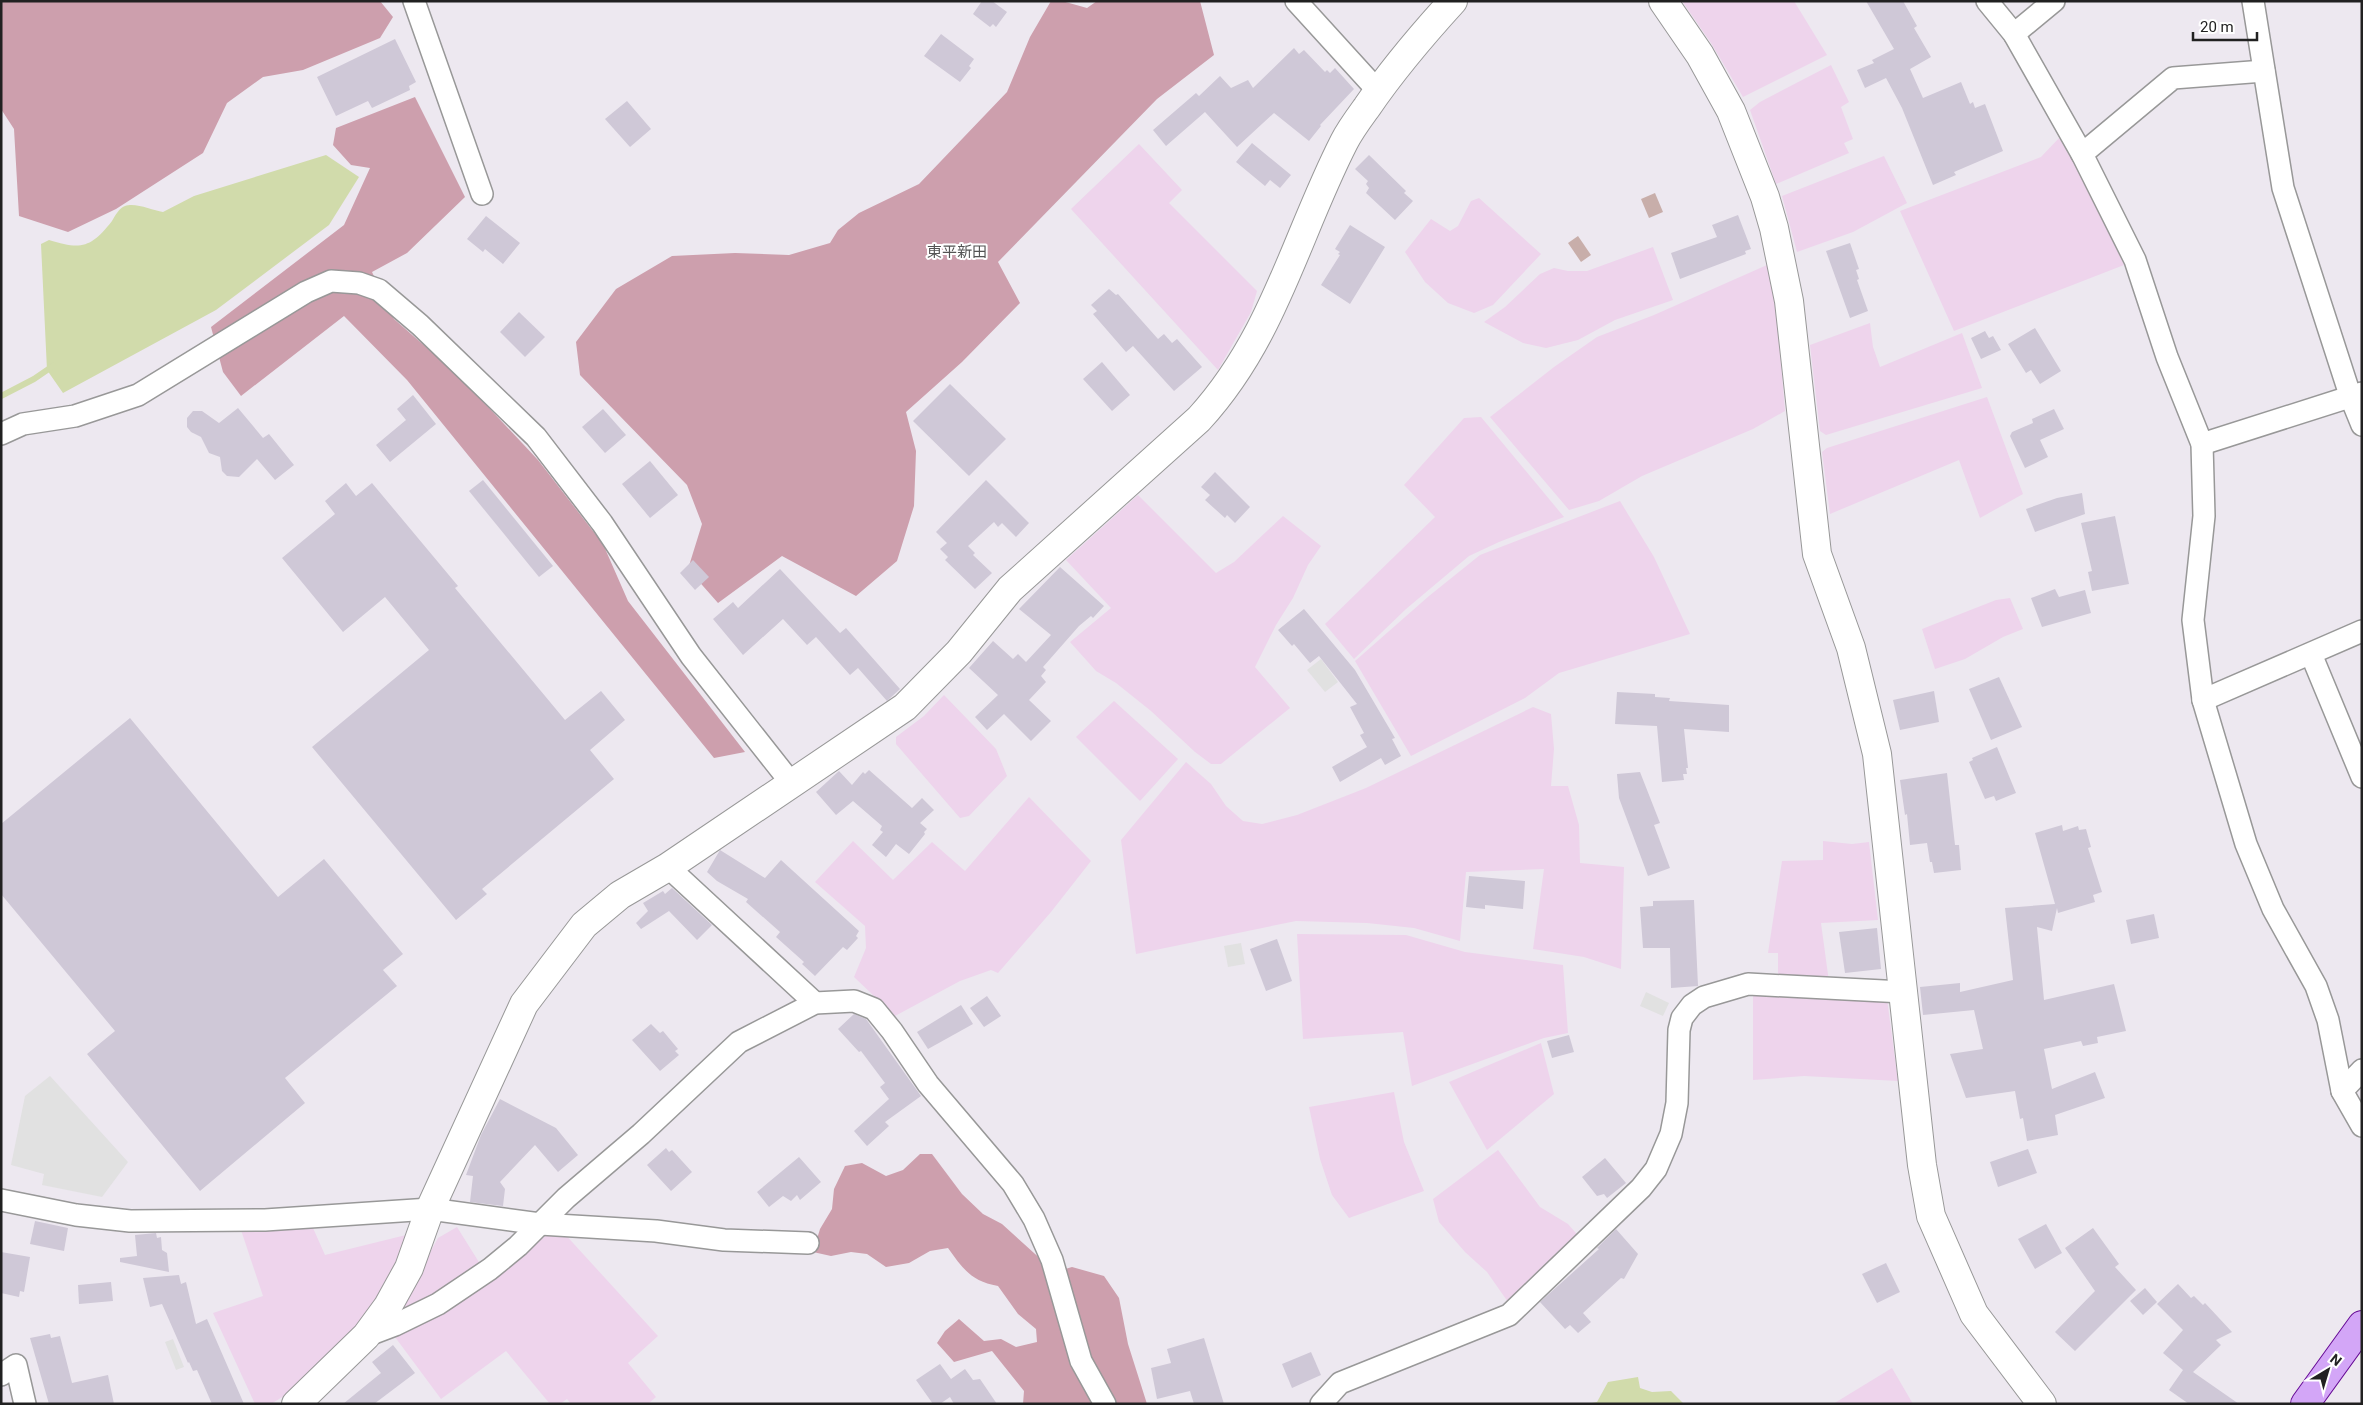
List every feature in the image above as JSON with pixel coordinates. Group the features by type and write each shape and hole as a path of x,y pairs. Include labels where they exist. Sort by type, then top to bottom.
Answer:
{"main road":[{"path":"2305,1404 2362,1325"}],"street":[{"path":"414,1 482,194"},
{"path":"1296,1 1378,91"},
{"path":"296,1404 366,1336 388,1306 409,1268 430,1209 524,1004 584,925 620,895 668,867 890,718 927,687 959,652 1010,589 1199,419 1221,395 1242,365 1265,323 1344,141 1407,51 1453,1"},
{"path":"1663,1 1700,55 1731,111 1765,197 1774,228 1793,329 1818,554 1851,648 1877,754 1922,1165 1931,1216 1974,1314 2042,1404"},
{"path":"1987,1 2014,34 2082,154 2135,260 2167,356 2202,444 2204,516 2193,620 2203,700 2246,844 2273,909 2316,986 2328,1020 2342,1091 2362,1126"},
{"path":"2014,34 2054,1"},
{"path":"2253,1 2283,188 2356,396 2362,425"},
{"path":"2082,154 2174,78 2264,71"},
{"path":"1,434 23,424 75,416 138,395 306,292 330,282 359,283 379,290 420,325 536,437 602,523 691,656 792,784"},
{"path":"2202,444 2356,396"},
{"path":"2203,700 2362,631"},
{"path":"2311,654 2362,777"},
{"path":"668,867 816,1003"},
{"path":"1321,1404 1340,1383 1509,1315 1641,1188 1656,1169 1671,1134 1677,1103 1679,1030 1682,1018 1692,1005 1704,997 1748,984 1904,992"},
{"path":"366,1336 395,1325 438,1304 490,1269 566,1198 641,1134 739,1042 816,1003 854,1001 874,1009 892,1031 928,1084 1013,1184 1034,1219 1052,1260 1081,1362 1106,1404"},
{"path":"2342,1091 2362,1070"},
{"path":"1,1200 76,1215 139,1222 265,1220 430,1209 540,1224 656,1231 724,1240 808,1243"},
{"path":"1,1375 16,1365 26,1404"}],"shaded area":[{"path":"1,1 380,1 393,17 380,38 303,70 263,77 227,103 203,153 116,209 68,232 19,216 14,129 1,109"},
{"path":"1051,1 1062,1 1087,8 1097,1 1200,1 1214,55 1157,99 998,262 1020,303 962,362 906,412 916,451 914,506 897,561 856,596 782,556 718,603 688,569 702,524 687,485 580,375 576,342 616,289 672,256 735,253 789,255 830,243 838,230 859,213 919,184 1007,92 1030,37"},
{"path":"1682,1 1794,1 1827,55 1743,97 1711,43"},
{"path":"1831,65 1849,102 1841,107 1853,139 1844,143 1849,153 1776,184 1750,110 1760,102"},
{"path":"415,97 465,197 407,253 372,272 394,319 459,376 538,460 603,544 628,601 745,752 714,758 407,380 344,316 241,396 223,372 211,327 344,225 370,168 351,165 333,145 336,128"},
{"path":"2059,138 2084,179 2124,265 1954,331 1900,211 2041,157"},
{"path":"1139,144 1182,190 1169,203 1257,291 1251,312 1218,370 1071,209"},
{"path":"326,155 359,177 329,225 216,310 63,393 47,370 41,244 49,240 77,246 85,244 98,237 119,210 125,206 139,206 163,212 194,196"},
{"path":"1884,156 1907,203 1853,232 1797,252 1782,196"},
{"path":"1655,193 1663,212 1649,218 1641,199"},
{"path":"1479,198 1541,254 1493,305 1474,313 1448,303 1425,282 1405,252 1431,219 1450,231 1458,226 1471,201"},
{"path":"1578,236 1591,255 1581,262 1568,243"},
{"path":"1653,247 1673,300 1615,320 1578,340 1546,348 1523,343 1484,322 1505,307 1540,274 1554,268 1568,271 1587,271"},
{"path":"1767,265 1776,304 1785,411 1753,429 1642,476 1599,501 1569,510 1490,417 1554,367 1597,337 1654,315"},
{"path":"1870,323 1873,347 1880,367 1962,333 1982,388 1826,435 1820,431 1810,345"},
{"path":"1987,397 2023,494 1980,518 1959,460 1830,514 1822,452 1827,448"},
{"path":"1481,417 1564,517 1499,542 1469,556 1406,609 1354,659 1325,624 1435,517 1404,485 1464,418"},
{"path":"1138,495 1216,573 1234,562 1283,516 1321,546 1308,565 1293,598 1276,625 1255,667 1290,708 1221,764 1211,764 1195,752 1151,711 1116,683 1096,671 1070,642 1111,608 1066,560"},
{"path":"1620,501 1654,557 1690,634 1559,673 1525,698 1411,756 1355,661 1429,596 1480,555"},
{"path":"2010,598 2023,629 2003,637 1965,659 1935,669 1922,629 1996,600"},
{"path":"1321,659 1338,682 1325,692 1307,670"},
{"path":"944,695 996,749 1007,776 969,816 960,818 896,744 896,737 924,716"},
{"path":"1114,701 1178,759 1140,801 1076,737"},
{"path":"1533,707 1551,714 1554,749 1551,786 1568,786 1579,825 1580,863 1624,867 1621,969 1584,957 1533,949 1544,869 1466,872 1460,941 1414,928 1367,923 1296,921 1136,954 1121,840 1186,762 1211,784 1226,806 1243,821 1262,824 1297,815 1366,788"},
{"path":"1029,797 1091,861 1051,912 998,973 991,970 960,981 895,1016 854,977 866,948 865,926 815,882 853,841 893,880 932,842 965,871"},
{"path":"1823,841 1852,844 1869,842 1878,920 1821,923 1829,982 1778,977 1778,953 1768,953 1782,861 1823,860"},
{"path":"1297,934 1406,935 1465,952 1563,965 1568,1033 1544,1038 1412,1086 1403,1032 1303,1039"},
{"path":"1241,943 1245,964 1228,967 1224,946"},
{"path":"1646,992 1669,1003 1663,1016 1640,1006"},
{"path":"1753,992 1887,999 1898,1081 1804,1076 1753,1080"},
{"path":"1541,1043 1554,1094 1487,1150 1449,1082"},
{"path":"50,1076 128,1162 102,1197 42,1185 44,1174 11,1165 25,1096"},
{"path":"1394,1092 1404,1142 1424,1191 1349,1218 1332,1195 1320,1159 1309,1107"},
{"path":"1498,1150 1540,1207 1568,1224 1582,1240 1508,1302 1487,1272 1465,1252 1439,1222 1433,1199"},
{"path":"920,1154 932,1154 962,1194 983,1214 1002,1224 1055,1272 1072,1267 1104,1276 1119,1298 1128,1344 1147,1404 1023,1404 1024,1391 992,1351 954,1362 937,1343 945,1331 959,1319 984,1341 1001,1339 1016,1347 1037,1342 1036,1329 1018,1314 998,1286 981,1281 968,1273 948,1248 930,1251 909,1263 886,1267 867,1254 851,1252 831,1256 813,1252 820,1229 832,1209 834,1189 845,1166 862,1163 886,1176 903,1170"},
{"path":"457,1227 482,1267 399,1318 396,1315 438,1238"},
{"path":"313,1228 325,1255 406,1235 390,1278 368,1314 349,1338 292,1391 271,1404 255,1404 213,1313 263,1296 241,1230"},
{"path":"563,1232 658,1336 628,1363 656,1397 648,1404 571,1404 567,1399 560,1404 550,1404 506,1351 441,1399 395,1337 453,1305 545,1236"},
{"path":"173,1339 184,1367 176,1370 165,1342"},
{"path":"1892,1368 1913,1404 1833,1404"},
{"path":"1638,1377 1640,1388 1652,1392 1671,1391 1684,1404 1587,1404 1597,1402 1608,1382"}],"building":[{"path":"982,1 992,1 1007,12 996,27 993,24 990,27 973,14"},
{"path":"1866,1 1903,1 1917,26 1914,28 1931,57 1910,69 1923,98 1961,82 1970,104 1973,102 1975,108 1985,104 2003,151 1954,172 1956,175 1933,185 1902,108 1886,78 1865,88 1857,70 1874,63 1872,60 1894,49"},
{"path":"941,34 974,59 969,66 971,68 960,82 924,56"},
{"path":"395,39 416,82 409,86 410,90 372,108 368,101 336,116 317,77"},
{"path":"1294,48 1299,54 1304,50 1325,72 1327,70 1330,73 1335,68 1354,89 1320,125 1309,141 1274,113 1237,147 1205,112 1166,146 1153,130 1196,93 1199,96 1220,76 1231,88 1248,80 1253,88"},
{"path":"627,101 651,129 630,147 605,119"},
{"path":"1252,143 1291,175 1280,188 1270,180 1265,186 1236,162"},
{"path":"1369,155 1406,191 1404,193 1413,201 1395,220 1366,193 1369,188 1366,184 1368,181 1355,169"},
{"path":"1738,215 1751,249 1745,251 1746,254 1680,279 1671,253 1717,237 1712,225"},
{"path":"486,216 520,243 503,264 485,249 483,252 467,239"},
{"path":"1350,225 1385,247 1350,304 1321,285 1340,255 1338,254 1340,252 1335,249"},
{"path":"1850,243 1859,269 1856,270 1859,279 1857,280 1868,311 1850,318 1826,251"},
{"path":"1109,289 1116,295 1118,294 1158,339 1164,334 1172,343 1177,339 1202,367 1174,391 1133,346 1126,352 1093,314 1097,311 1091,305"},
{"path":"519,312 545,337 525,357 500,332"},
{"path":"2035,328 2061,371 2040,384 2031,370 2026,373 2008,344"},
{"path":"1985,331 1989,338 1993,336 2001,350 1981,359 1971,338"},
{"path":"1102,362 1130,395 1112,411 1083,379"},
{"path":"950,384 1006,439 969,476 913,421"},
{"path":"413,395 436,424 390,462 376,445 406,420 397,409"},
{"path":"238,408 263,438 269,434 294,465 275,480 257,459 239,477 227,476 222,471 220,457 209,453 201,437 191,432 187,427 187,418 193,411 202,411 219,423"},
{"path":"603,409 626,435 605,453 582,427"},
{"path":"2054,409 2064,429 2040,440 2048,457 2025,468 2010,436 2012,432 2033,423 2032,419"},
{"path":"650,461 678,495 650,518 622,484"},
{"path":"1215,472 1250,507 1235,523 1227,515 1225,518 1205,500 1210,495 1201,487"},
{"path":"483,480 553,566 539,577 469,491"},
{"path":"986,480 1029,523 1016,537 1002,523 998,527 994,522 968,546 975,553 973,555 992,573 975,589 945,560 948,557 940,549 947,543 936,532"},
{"path":"346,483 356,496 372,483 458,586 455,588 565,720 601,691 625,720 590,750 614,779 482,889 487,894 456,920 312,747 429,650 385,597 343,632 282,558 335,514 325,501"},
{"path":"2082,493 2085,514 2035,532 2026,509 2057,498"},
{"path":"2115,516 2129,584 2092,591 2088,572 2092,571 2081,523"},
{"path":"693,560 709,577 695,590 680,573"},
{"path":"1060,567 1104,606 1093,618 1091,616 1079,626 1043,667 1046,670 1041,676 1046,682 1029,700 1051,721 1031,741 1004,714 987,730 975,717 998,695 969,668 993,641 1013,659 1018,654 1026,662 1051,635 1019,609"},
{"path":"780,569 840,633 846,628 900,689 887,701 858,668 850,675 816,637 807,645 783,619 743,655 713,619 733,602 738,608"},
{"path":"2055,589 2059,597 2085,590 2091,613 2042,627 2031,598"},
{"path":"1304,609 1355,670 1395,738 1392,739 1401,756 1385,765 1381,758 1340,782 1332,767 1367,747 1360,735 1364,733 1350,707 1357,704 1319,656 1310,663 1294,644 1292,646 1278,630"},
{"path":"1999,677 2022,727 1991,740 1969,689"},
{"path":"1934,691 1939,722 1900,730 1893,700"},
{"path":"1617,692 1655,694 1655,697 1670,698 1669,701 1729,705 1729,732 1684,729 1687,774 1683,774 1684,780 1662,782 1657,726 1615,724"},
{"path":"130,718 278,897 324,859 403,954 383,970 397,986 285,1078 305,1103 200,1191 87,1054 115,1031 1,894 1,824"},
{"path":"1997,747 2016,793 1996,801 1994,796 1985,799 1969,762 1973,760 1972,758"},
{"path":"869,770 912,808 922,798 934,810 920,823 927,829 909,854 896,844 886,857 872,845 883,832 880,830 882,826 853,801 836,815 816,792 839,771 852,785 863,772 865,774"},
{"path":"1640,772 1660,823 1654,825 1670,868 1648,876 1619,798 1617,774"},
{"path":"1947,773 1955,845 1959,845 1961,870 1934,873 1927,843 1910,845 1907,814 1905,815 1900,780"},
{"path":"2062,825 2063,831 2078,826 2079,830 2086,829 2091,847 2088,848 2102,892 2093,895 2095,902 2058,913 2057,908 2052,931 2037,927 2044,1000 2114,984 2126,1031 2097,1037 2098,1043 2083,1046 2081,1041 2044,1049 2052,1089 2095,1072 2105,1098 2055,1115 2058,1135 2027,1141 2023,1118 2020,1119 2015,1091 1966,1098 1950,1054 1983,1049 1974,1010 1923,1015 1920,987 1960,983 1960,992 2013,980 2005,908 2055,904 2035,833"},
{"path":"720,850 765,878 781,860 859,931 856,936 858,938 847,950 843,947 815,976 802,964 804,962 776,937 780,932 746,902 748,899 717,881 707,872"},
{"path":"1469,876 1525,881 1523,909 1485,905 1485,909 1466,907"},
{"path":"672,888 712,925 697,940 669,911 641,929 636,923 648,911 643,903 663,891 665,894"},
{"path":"1694,900 1698,986 1671,988 1670,948 1643,948 1640,907 1653,906 1653,901"},
{"path":"2154,914 2159,938 2131,944 2126,920"},
{"path":"1877,928 1881,969 1845,973 1839,932"},
{"path":"1277,939 1292,981 1266,991 1250,949"},
{"path":"987,996 1001,1016 984,1027 970,1008"},
{"path":"961,1005 973,1024 928,1049 917,1032"},
{"path":"854,1014 866,1019 921,1096 885,1122 889,1126 867,1146 854,1131 889,1099 880,1087 885,1083 861,1051 859,1052 838,1029"},
{"path":"651,1024 660,1033 663,1031 678,1049 675,1051 679,1055 660,1071 632,1040"},
{"path":"1569,1035 1574,1052 1552,1058 1547,1041"},
{"path":"500,1099 556,1128 578,1155 558,1172 535,1145 500,1182 505,1189 503,1206 470,1202 473,1176 466,1175 481,1135"},
{"path":"666,1148 669,1152 672,1150 692,1172 671,1191 647,1165"},
{"path":"2028,1149 2037,1173 1998,1187 1990,1162"},
{"path":"799,1157 821,1182 800,1200 797,1195 791,1201 783,1196 769,1207 757,1192"},
{"path":"1605,1158 1626,1183 1607,1198 1604,1194 1597,1196 1582,1177"},
{"path":"35,1221 68,1228 64,1251 30,1244"},
{"path":"2046,1224 2062,1253 2035,1269 2018,1239"},
{"path":"2093,1228 2119,1264 2115,1267 2136,1290 2075,1351 2055,1332 2095,1291 2065,1248"},
{"path":"1616,1229 1638,1254 1624,1279 1621,1278 1583,1313 1591,1322 1578,1333 1570,1325 1565,1329 1540,1302 1599,1249 1597,1248"},
{"path":"156,1233 157,1238 161,1237 162,1250 167,1253 169,1272 120,1262 120,1258 137,1256 135,1235"},
{"path":"1,1252 30,1257 24,1292 20,1291 19,1297 1,1293"},
{"path":"1886,1263 1900,1292 1877,1303 1862,1274"},
{"path":"179,1275 181,1284 186,1282 196,1324 207,1319 244,1404 212,1404 197,1370 193,1371 188,1363 162,1304 150,1307 143,1278"},
{"path":"111,1282 113,1301 79,1304 78,1285"},
{"path":"2178,1284 2191,1298 2194,1296 2203,1305 2205,1303 2232,1332 2216,1340 2221,1345 2193,1372 2239,1404 2189,1404 2169,1390 2183,1370 2163,1353 2183,1330 2157,1304"},
{"path":"2145,1288 2157,1302 2143,1315 2130,1301"},
{"path":"50,1334 51,1338 60,1336 72,1383 108,1375 114,1404 49,1404 30,1338"},
{"path":"1204,1338 1224,1404 1194,1404 1190,1391 1157,1399 1151,1368 1171,1363 1167,1349"},
{"path":"393,1345 415,1373 374,1404 343,1404 381,1373 372,1362"},
{"path":"1311,1352 1321,1375 1292,1388 1282,1364"},
{"path":"940,1364 951,1379 965,1369 973,1380 980,1379 997,1404 954,1404 950,1397 940,1404 933,1404 916,1380"}],"waterway":[{"path":"1,396 34,379 53,366"}],"district":[{"name":"東平新田","path":"957,252"}]}
